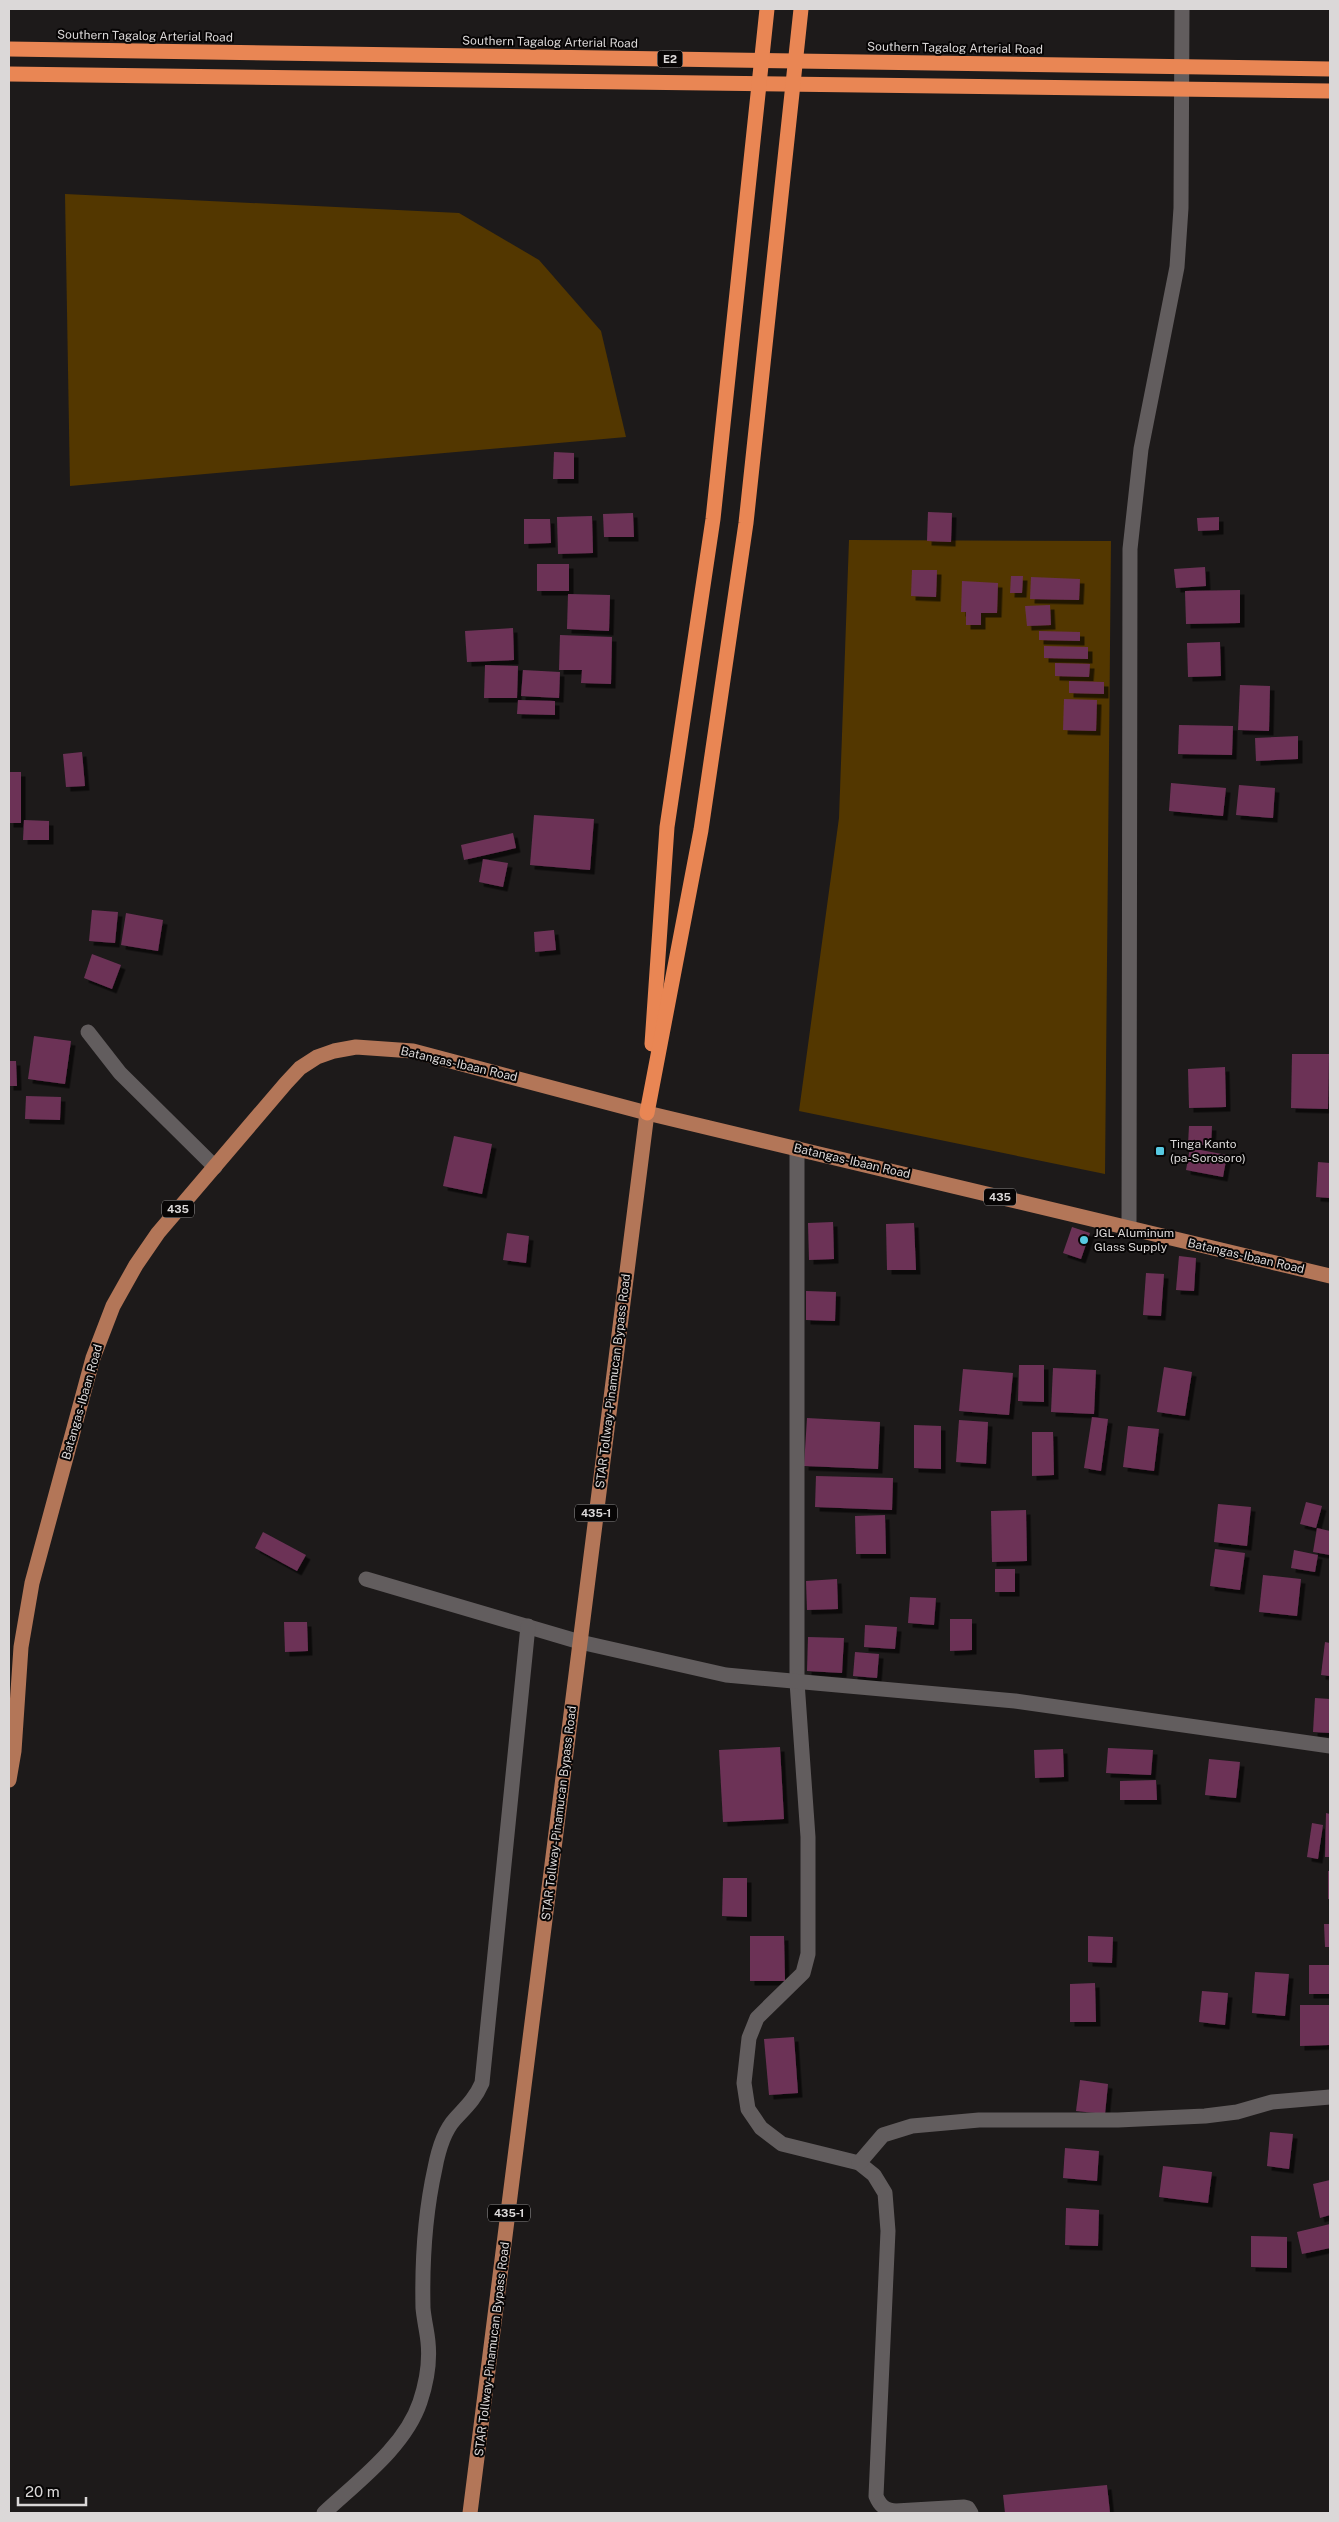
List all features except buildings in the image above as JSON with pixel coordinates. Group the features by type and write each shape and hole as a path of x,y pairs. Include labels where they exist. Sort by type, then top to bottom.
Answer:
{"highway":[{"path":"647,1113 667,827 713,519 767,9"},
{"path":"647,1113 701,830 744,542 801,9"},
{"name":"Southern Tagalog Arterial Road","path":"9,49 1330,69"},
{"name":"E2","path":"9,74 1330,91"}],"main road":[{"name":"Batangas-Ibaan Road","path":"9,1780 14,1751 22,1647 32,1584 93,1358 113,1306 136,1265 158,1232 300,1068 317,1057 356,1047 414,1051 647,1113 1330,1276"},
{"name":"STAR Tollway-Pinamucan Bypass Road","path":"470,2513 548,1913 580,1642 647,1113"}],"street":[{"path":"1129,1228 1130,549 1141,449 1177,267 1180,208 1182,9"},
{"path":"88,1032 120,1073 215,1167"},
{"path":"797,1148 797,1682 808,1836 808,1954 803,1973 757,2018 749,2038 744,2083 748,2109 761,2128 782,2144 859,2162 874,2176 885,2193 887,2209 876,2496 879,2504 887,2510 964,2507 968,2508 971,2513"},
{"path":"366,1579 580,1642 726,1675 1015,1702 1330,1746"},
{"path":"324,2513 392,2448 420,2404 426,2379 428,2344 423,2311 423,2287 429,2201 435,2167 444,2140 454,2120 476,2097 482,2083 528,1626"},
{"path":"859,2162 883,2135 912,2126 979,2120 1118,2120 1205,2116 1237,2112 1272,2102 1330,2097"}],"shaded area":[{"path":"65,194 459,213 539,260 601,331 626,437 70,486"},
{"path":"849,540 1111,541 1105,1174 799,1111 839,818"}],"place":[{"name":"Tinga Kanto (pa-Sorosoro)","path":"1160,1151"},
{"name":"JGL Aluminum Glass Supply","path":"1084,1240"}]}
